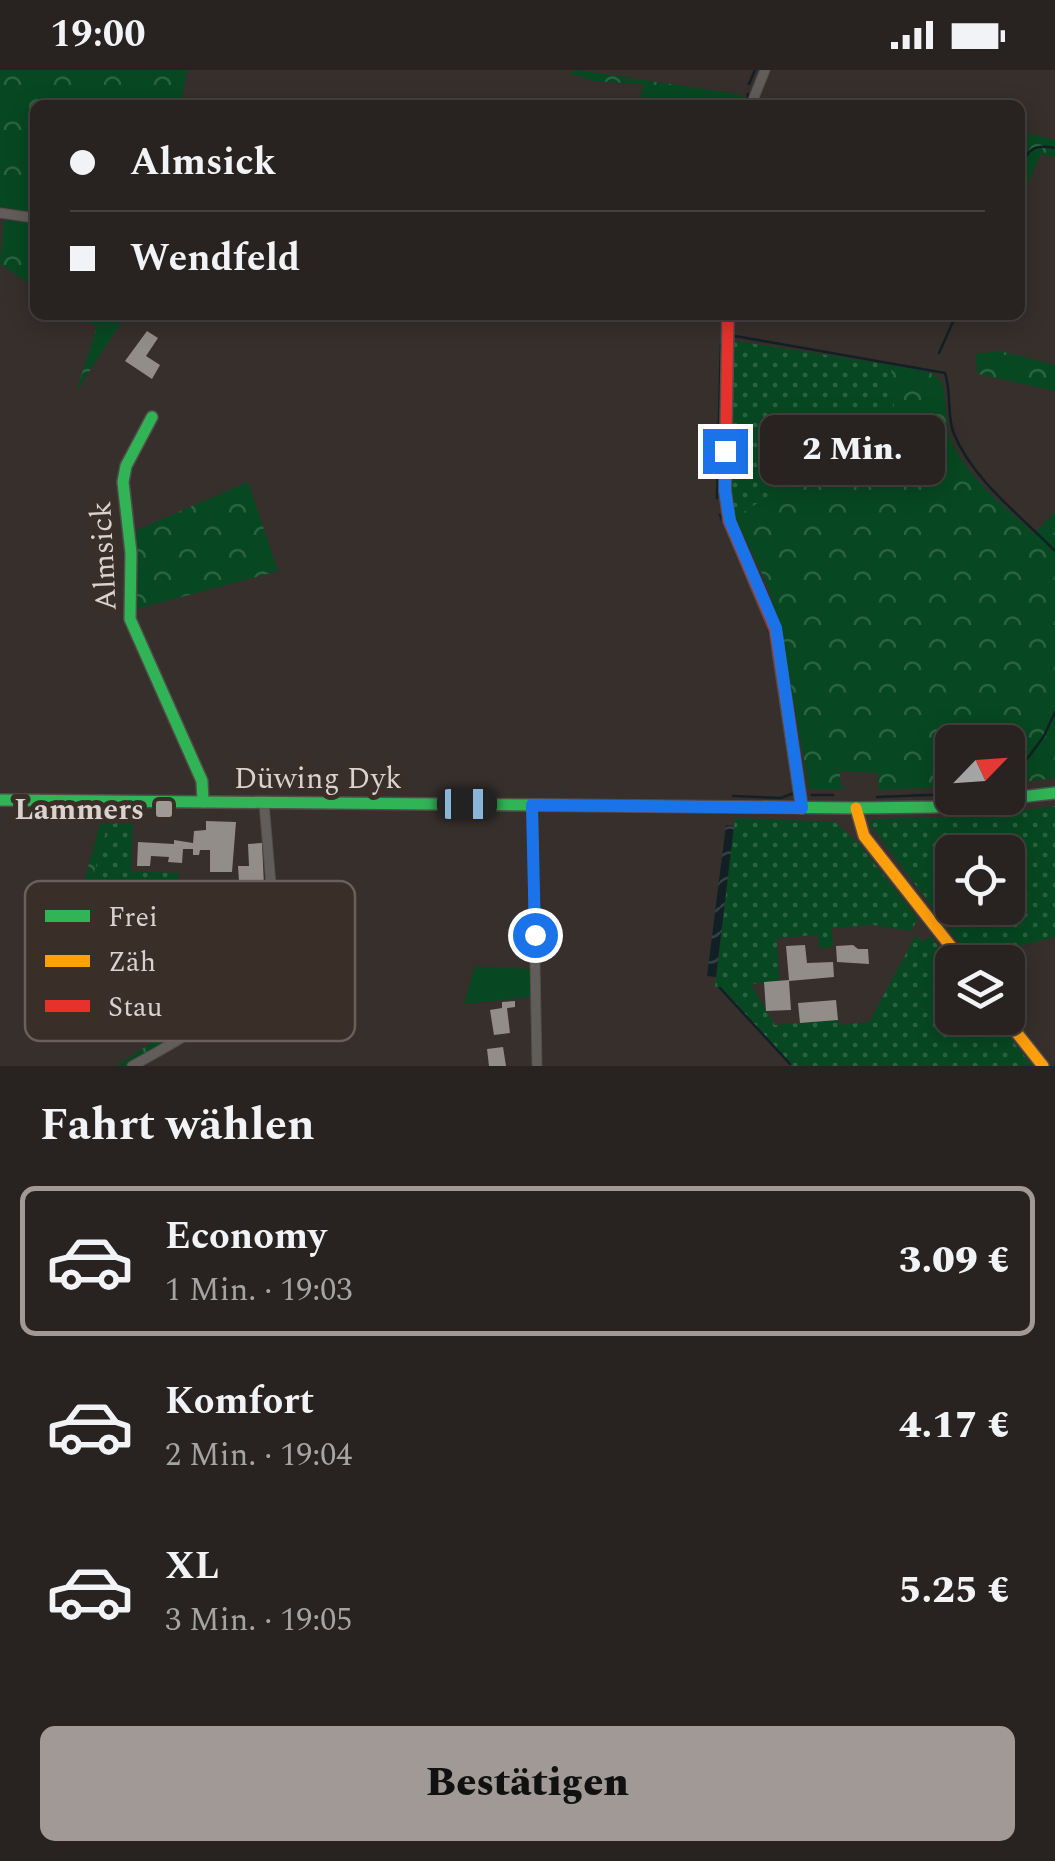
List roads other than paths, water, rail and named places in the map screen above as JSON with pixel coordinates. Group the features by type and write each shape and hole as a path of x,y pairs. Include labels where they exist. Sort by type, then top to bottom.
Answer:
{"street":[{"path":"754,100 764,70"},
{"path":"0,212 30,217"},
{"path":"728,320 725,491 730,521 776,628 802,808"},
{"name":"Almsick","path":"152,417 126,466 123,482 131,552 130,620 202,782 204,802"},
{"name":"Düwing Dyk","path":"0,800 856,808 934,807 1055,793"},
{"path":"264,802 271,881"},
{"path":"532,805 536,1066"},
{"path":"856,808 864,836 949,945"},
{"path":"1018,1035 1043,1066"},
{"path":"132,1066 173,1041"}],"water":[{"path":"726,825 734,826 716,977 707,976"}],"waterway":[{"path":"749,84 755,70"},
{"path":"747,100 748,94"},
{"path":"1025,158 1033,149 1055,148"},
{"path":"939,353 954,320"},
{"path":"735,336 945,373 952,426 962,451 985,482 1055,551"},
{"path":"717,498 721,344"},
{"path":"720,515 747,578"},
{"path":"768,626 773,653"},
{"path":"1025,762 1055,712"},
{"path":"733,796 781,798 794,793"},
{"path":"812,795 833,795"},
{"path":"877,797 935,795"},
{"path":"720,988 790,1064"}],"place":[{"name":"Lammers","path":"164,809"}]}
